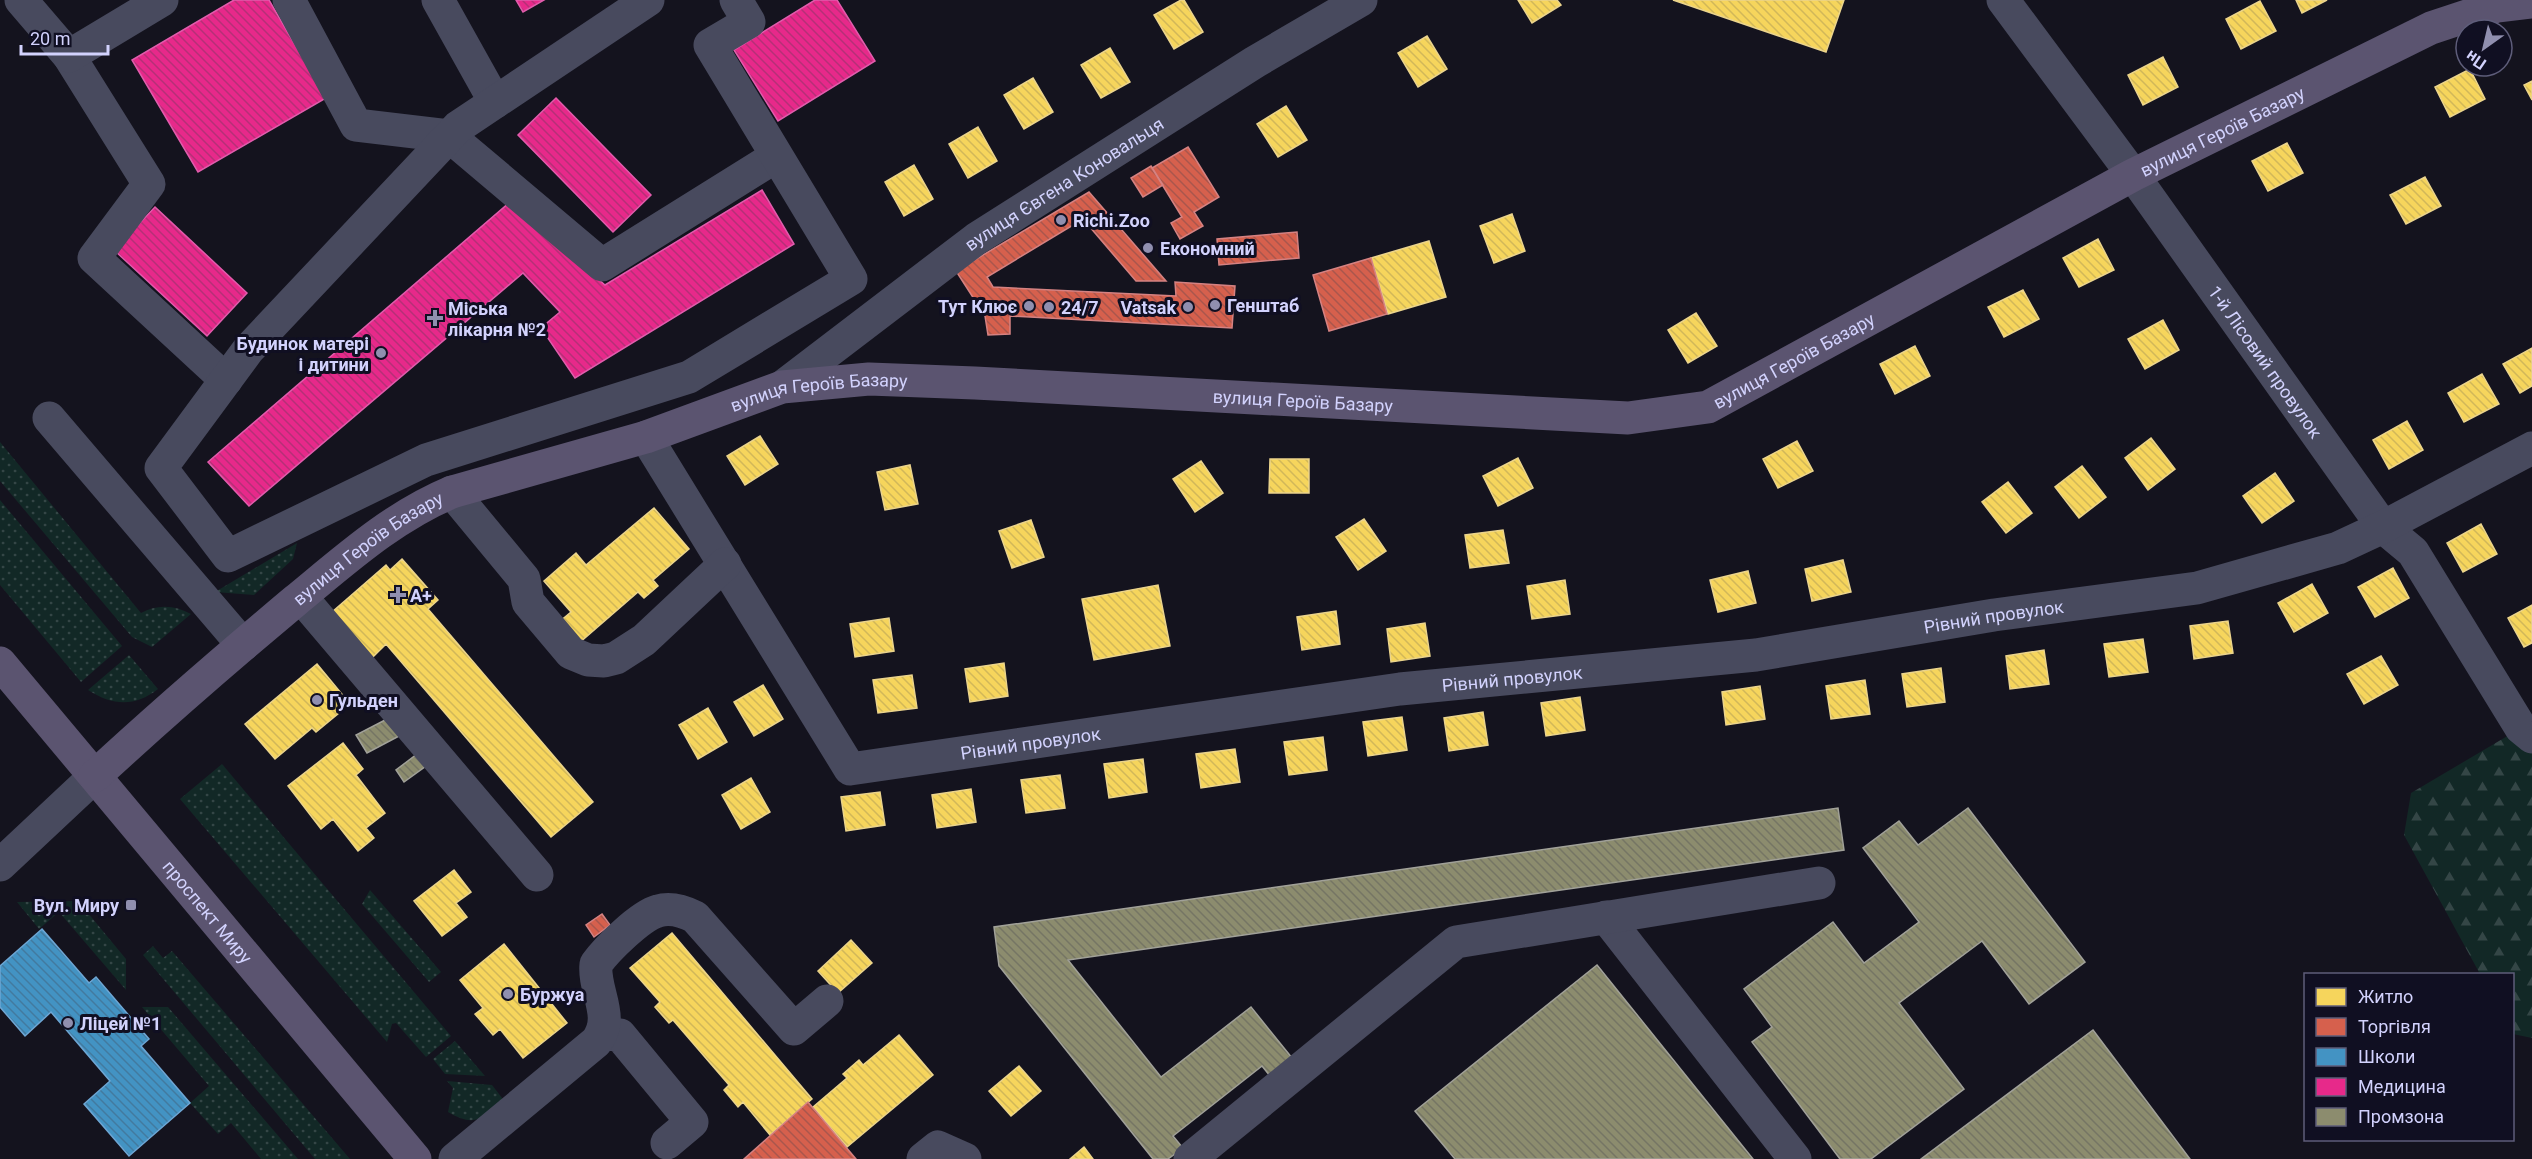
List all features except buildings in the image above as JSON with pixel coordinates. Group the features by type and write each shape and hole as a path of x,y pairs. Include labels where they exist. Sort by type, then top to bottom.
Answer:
{"main road":[{"name":"вулиця Героїв Базару","path":"95,776 243,645 301,597 387,528 428,502 452,492 646,437 782,387 869,379 951,382 1628,418 1708,407 2133,175 2431,28 2497,6 2532,2"},
{"name":"проспект Миру","path":"0,663 415,1159"}],"street":[{"path":"21,0 69,56 149,184 93,258 226,380"},
{"path":"69,56 162,0"},
{"path":"289,0 356,125 449,136 602,265 775,157"},
{"path":"438,0 495,102"},
{"path":"648,0 458,127 248,350 161,468 228,556 426,460 701,371 851,279 775,157 710,45 748,22 736,0"},
{"name":"вулиця Євгена Коновальця","path":"782,387 976,238 1255,62 1361,0"},
{"name":"1-й Лісовий провулок","path":"2003,0 2133,175 2384,527 2413,552 2526,732"},
{"path":"48,418 243,645"},
{"path":"536,426 548,465"},
{"name":"Рівний провулок","path":"646,437 850,769 1400,689 1756,655 1994,615 2197,588 2338,548 2384,527 2532,448"},
{"path":"452,492 524,579 528,602 571,653 588,660 604,661 616,658 644,640 725,564"},
{"path":"301,597 537,875"},
{"path":"0,865 95,776"},
{"path":"1190,1159 1456,942 1819,883"},
{"path":"455,1159 603,1034 605,1021 596,964 645,918 656,911 681,910 695,917 794,1029 827,1001"},
{"path":"1606,917 1795,1159"},
{"path":"603,1034 620,1035 692,1122 667,1143"},
{"path":"923,1159 938,1147 965,1159"}],"green space":[{"path":"0,442 141,613 153,608 166,607 191,614 152,647 132,637 0,481"},
{"path":"0,500 122,646 81,682 0,585"},
{"path":"297,543 293,559 254,595 215,592"},
{"path":"129,655 158,689 141,699 124,702 106,699 88,690"},
{"path":"2521,728 2532,737 2532,1038 2514,1034 2514,973 2479,973 2404,835 2411,793"},
{"path":"222,764 451,1036 426,1057 396,1023 392,1024 387,1042 180,799"},
{"path":"370,890 441,972 429,982 362,904"},
{"path":"78,901 126,959 126,990 59,912 39,929 17,902"},
{"path":"153,946 163,958 172,951 350,1159 315,1159 143,955"},
{"path":"142,1007 168,1007 298,1159 261,1159 231,1123 218,1134 190,1103 209,1086"},
{"path":"455,1041 485,1076 445,1074 433,1059"},
{"path":"447,1081 492,1085 506,1103 478,1119 457,1117 448,1112 453,1088"}],"place":[{"name":"Richi.Zoo","path":"1061,220"},
{"name":"Економний","path":"1148,248"},
{"name":"Генштаб","path":"1215,305"},
{"name":"Тут Клює","path":"1029,306"},
{"name":"24/7","path":"1049,307"},
{"name":"Vatsak","path":"1188,307"},
{"name":"Міська лікарня №2","path":"435,318"},
{"name":"Будинок матері і дитини","path":"381,353"},
{"name":"A+","path":"398,595"},
{"name":"Гульден","path":"317,700"},
{"name":"Вул. Миру","path":"131,905"},
{"name":"Буржуа","path":"508,994"},
{"name":"Ліцей №1","path":"68,1023"}]}
